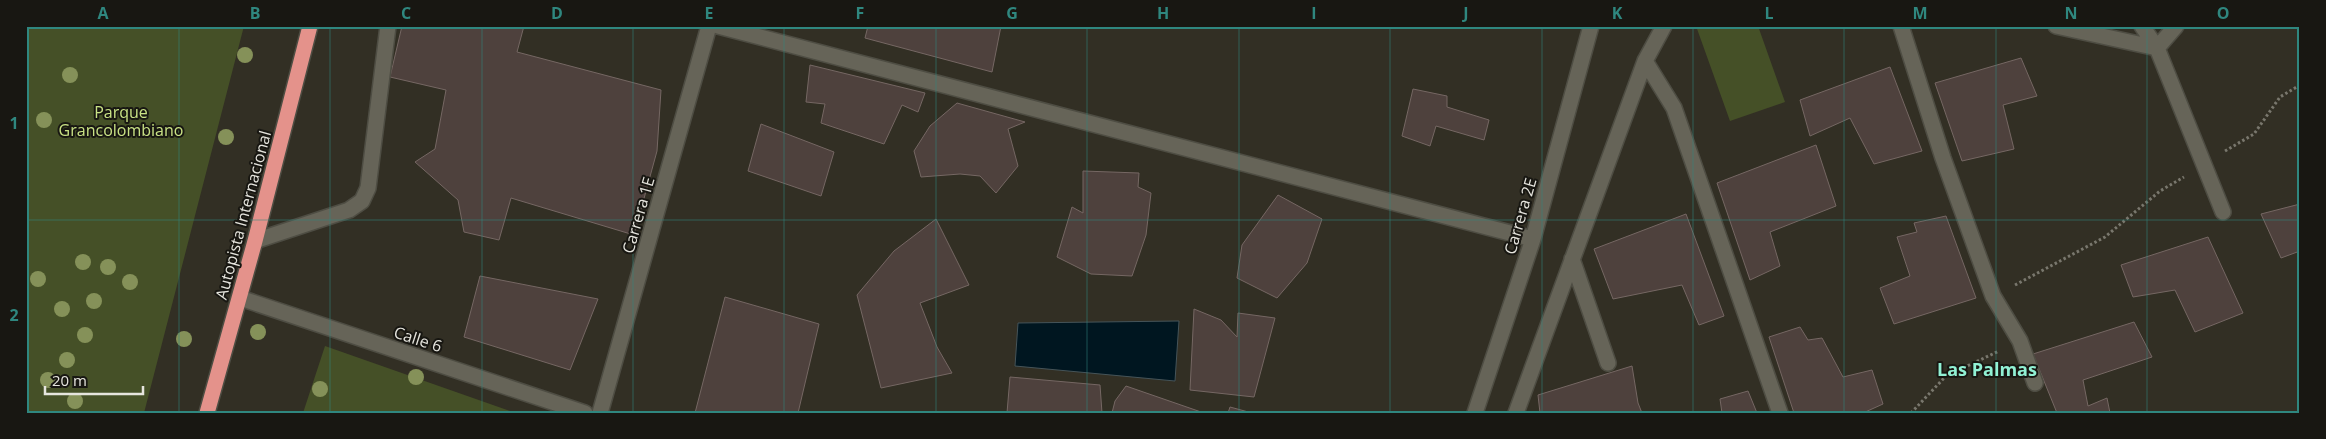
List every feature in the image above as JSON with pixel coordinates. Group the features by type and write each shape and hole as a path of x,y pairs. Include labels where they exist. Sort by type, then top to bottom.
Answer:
{"highway":[{"name":"Autopista Internacional","path":"207,413 240,298 310,26"}],"street":[{"path":"255,241 349,210 362,201 368,188 388,26"},
{"name":"Carrera 1E","path":"600,413 709,26"},
{"path":"718,26 1532,239"},
{"name":"Carrera 2E","path":"1475,413 1532,239 1592,26"},
{"path":"1516,413 1645,61 1664,26"},
{"path":"1902,26 1943,158 1993,296 2020,341 2034,383"},
{"path":"2056,26 2156,48"},
{"path":"2142,26 2156,48 2223,212"},
{"path":"2156,48 2176,26"},
{"path":"1645,61 1674,108 1780,413"},
{"path":"1572,259 1608,363"},
{"name":"Calle 6","path":"240,298 585,413"}],"path":[{"path":"1993,296 2104,238 2160,191 2254,134 2280,97 2300,84"},
{"path":"1911,413 1946,376 2020,341"}],"green space":[{"name":"Parque Grancolombiano","path":"26,26 244,26 144,413 26,413"},
{"path":"1696,26 1758,26 1785,102 1730,121"},
{"path":"325,346 516,413 303,413"}],"water":[{"path":"1179,321 1175,381 1015,366 1018,323"}],"building":[{"path":"402,26 524,26 517,52 661,90 657,151 634,235 511,198 499,240 464,232 458,200 415,162 435,149 446,90 390,77"},
{"path":"868,26 1001,26 992,72 865,38"},
{"path":"2021,58 2037,96 2003,105 2014,149 1962,161 1935,83"},
{"path":"810,65 925,93 918,112 902,105 884,144 821,123 825,104 806,102"},
{"path":"1890,67 1922,151 1874,164 1850,118 1810,136 1800,100"},
{"path":"1413,89 1447,96 1447,107 1489,120 1484,140 1436,126 1430,146 1402,136"},
{"path":"957,103 1025,122 1008,129 1018,166 996,193 980,176 960,174 921,177 914,151 930,126"},
{"path":"761,124 834,152 821,196 748,171"},
{"path":"1816,145 1836,206 1770,232 1780,266 1750,280 1717,183"},
{"path":"1083,171 1139,173 1138,187 1151,193 1146,235 1132,276 1091,274 1057,257 1072,207 1083,213"},
{"path":"1278,195 1322,219 1307,263 1277,298 1237,278 1242,245"},
{"path":"2300,204 2300,251 2281,258 2261,214"},
{"path":"1686,214 1724,316 1699,325 1682,285 1613,299 1594,249"},
{"path":"1946,216 1976,298 1894,324 1880,288 1910,276 1897,237 1917,232 1914,223"},
{"path":"936,219 969,285 920,303 937,347 952,373 881,388 857,295 894,251"},
{"path":"2208,237 2243,313 2195,332 2175,290 2133,297 2121,265"},
{"path":"480,276 598,299 570,370 464,337"},
{"path":"725,297 819,324 798,413 695,413"},
{"path":"1194,309 1221,320 1237,337 1238,313 1275,318 1254,397 1190,390"},
{"path":"2134,322 2152,357 2083,380 2088,406 2107,398 2110,413 2057,413 2033,354"},
{"path":"1800,327 1808,340 1822,338 1843,377 1872,370 1883,404 1863,413 1794,413 1769,337"},
{"path":"1632,366 1638,403 1642,413 1540,413 1538,395"},
{"path":"1010,377 1100,385 1102,413 1007,413"},
{"path":"1126,386 1204,413 1112,413 1115,401"},
{"path":"1748,391 1757,413 1722,413 1720,399"},
{"path":"1230,407 1252,413 1228,413"}],"district":[{"name":"Las Palmas","path":"1987,369"}]}
